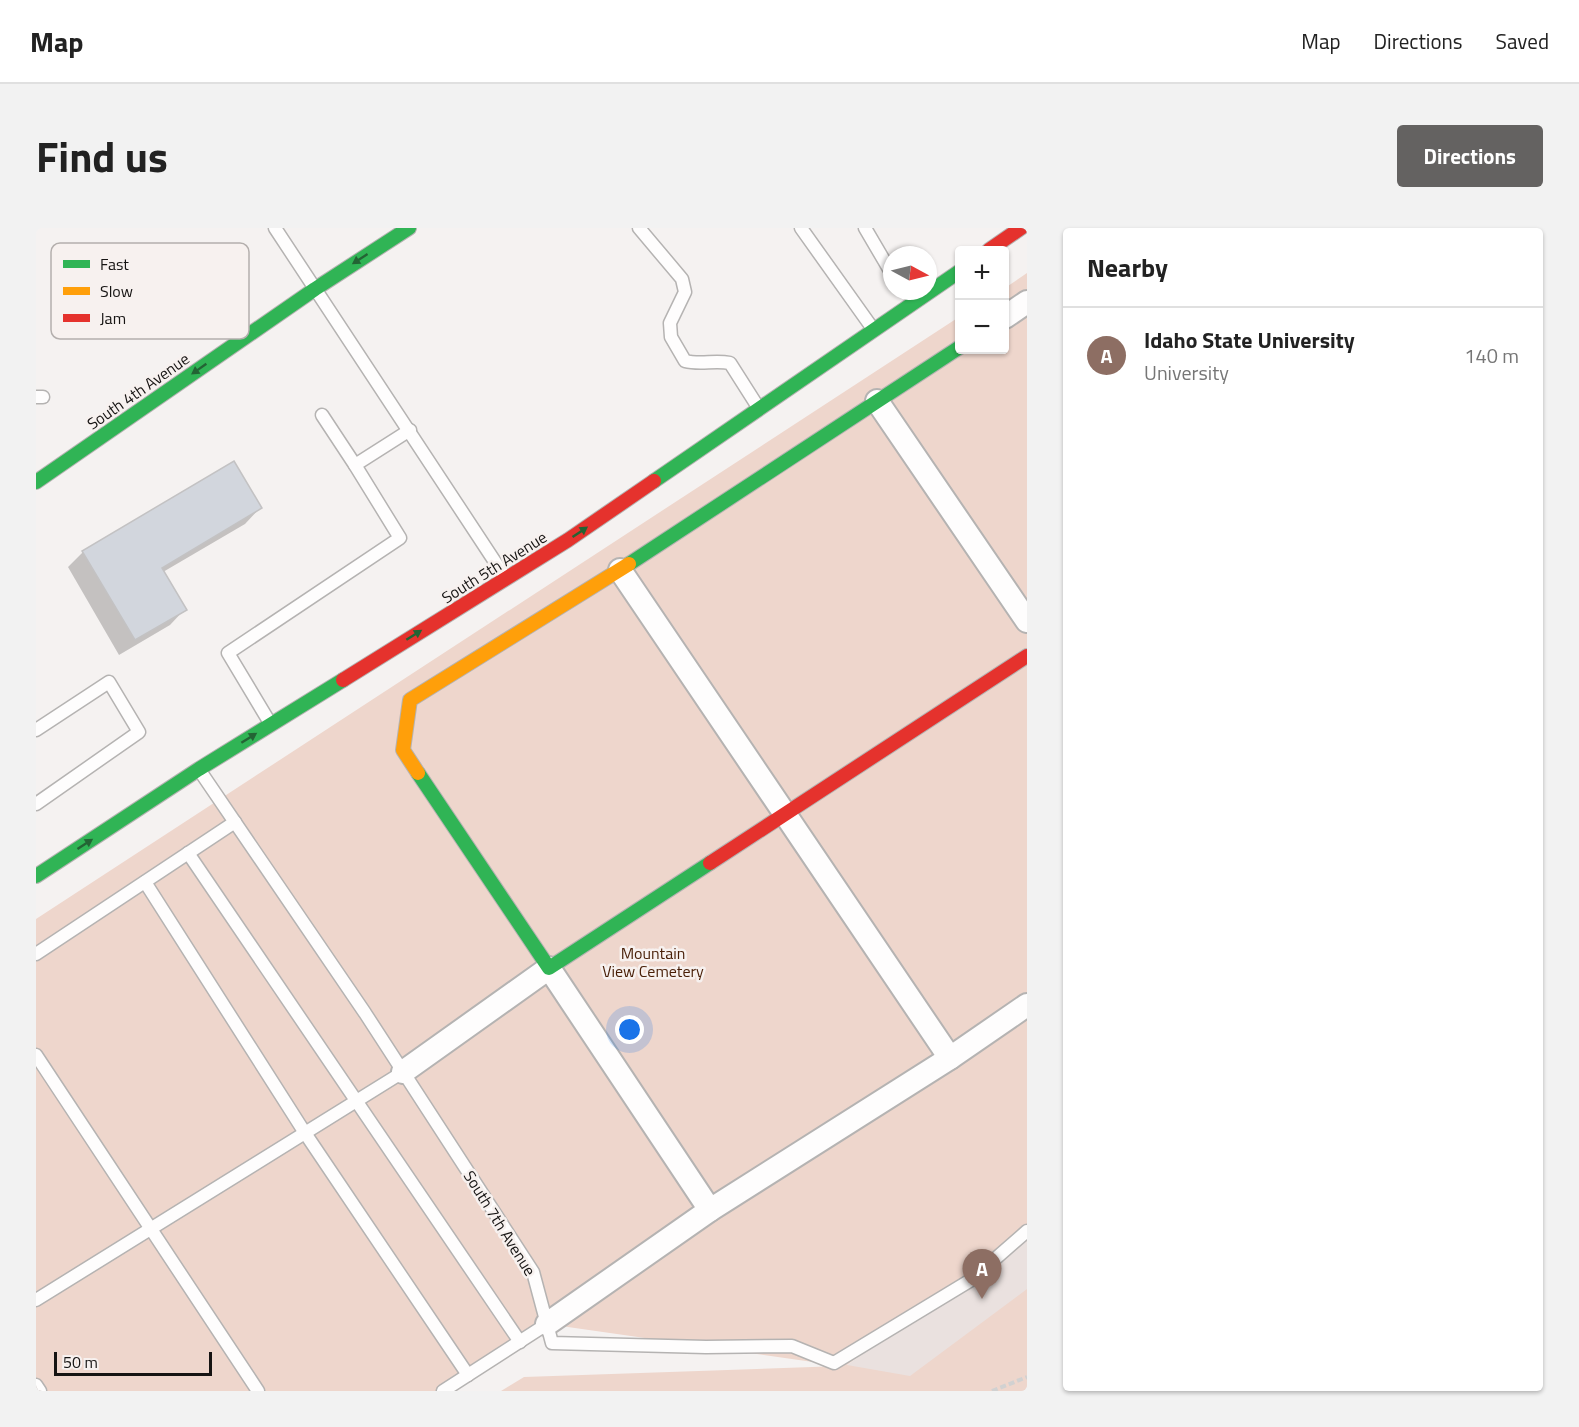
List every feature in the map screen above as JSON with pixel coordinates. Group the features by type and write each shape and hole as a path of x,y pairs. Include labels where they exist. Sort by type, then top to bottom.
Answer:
{"main road":[{"name":"South 4th Avenue","path":"249,334 315,288 409,228"},
{"path":"995,246 1022,228"},
{"name":"South 5th Avenue","path":"36,876 199,769 625,502 955,274"},
{"name":"South 4th Avenue","path":"36,482 242,339"},
{"path":"955,349 620,570 410,700 403,750 549,968 1027,656"}],"street":[{"path":"1009,314 1027,302"},
{"path":"877,401 1027,621"},
{"path":"620,570 950,1058"},
{"path":"403,1072 549,968 710,1210"},
{"path":"547,1324 710,1210 950,1058 1027,1005"}],"lane":[{"path":"275,228 506,578"},
{"path":"639,228 682,279 686,292 670,323 671,338 686,361 695,364 718,361 730,363 759,409"},
{"path":"801,228 874,330"},
{"path":"865,228 883,259"},
{"path":"907,300 910,306"},
{"path":"271,724 228,653 400,538 322,415"},
{"path":"355,465 410,430"},
{"path":"36,730 109,682 139,732 36,804"},
{"name":"South 7th Avenue","path":"199,769 403,1072 533,1272 552,1343 706,1347 792,1346 834,1363 972,1280 1027,1231"},
{"path":"36,954 235,822"},
{"path":"188,853 520,1341"},
{"path":"144,882 305,1133 468,1375"},
{"path":"36,1055 258,1391"},
{"path":"36,1300 403,1072"},
{"path":"443,1391 547,1324"},
{"path":"36,1385 40,1391"}],"path":[{"path":"992,1391 1027,1377"}],"shaded area":[{"path":"1027,1232 1027,1391 843,1391 846,1366"}],"green space":[{"name":"Mountain View Cemetery","path":"1027,273 1027,1232 847,1365 910,1376 1027,1289 1027,1391 501,1391 524,1377 841,1366 547,1324 442,1391 36,1391 36,919 955,320 955,354 1009,354 1009,285"}],"building":[{"path":"234,461 262,508 162,568 187,610 135,640 82,551"}],"traffic: fast":[{"path":"249,335 409,228"},
{"path":"654,481 955,274"},
{"path":"36,482 243,339"},
{"path":"629,564 955,350"},
{"path":"36,876 199,769 343,680"},
{"path":"418,773 549,968 710,863"}],"traffic: slow":[{"path":"418,773 403,750 410,700 629,564"}],"traffic: jam":[{"path":"995,246 1021,228"},
{"path":"343,680 568,540 654,481"},
{"path":"710,863 1027,656"}],"place":[{"name":"Idaho State University","path":"982,1299"}]}
